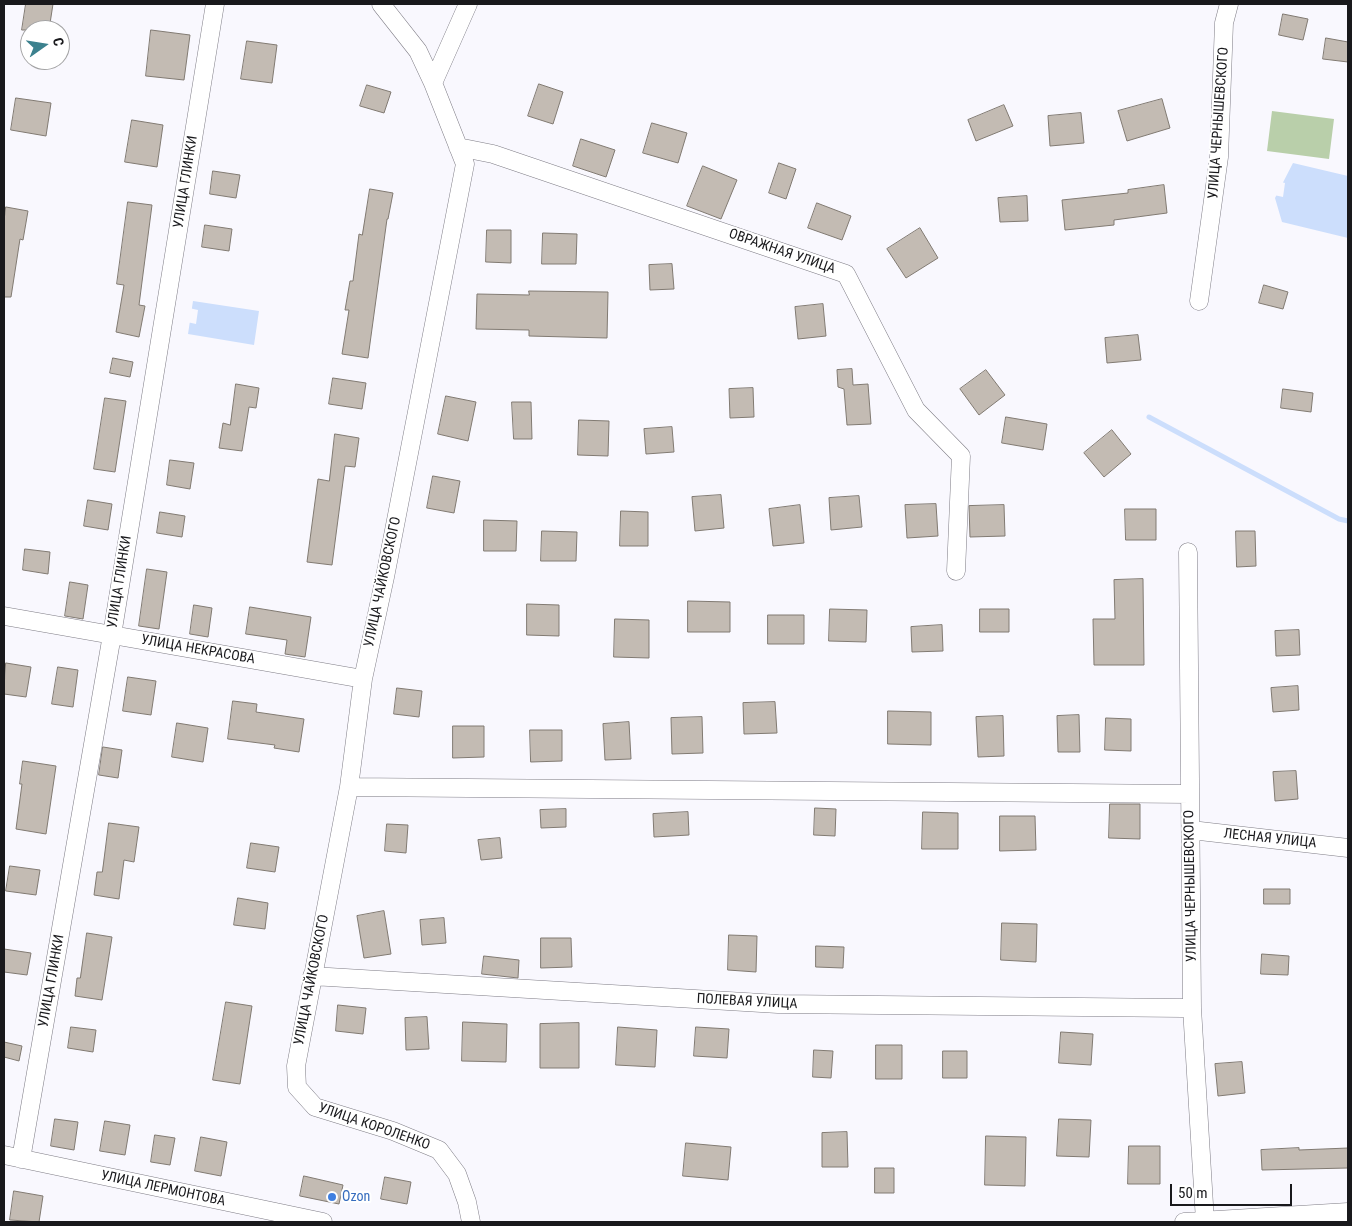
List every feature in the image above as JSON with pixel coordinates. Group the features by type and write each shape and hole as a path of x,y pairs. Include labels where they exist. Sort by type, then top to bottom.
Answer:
{"street":[{"name":"УЛИЦА ГЛИНКИ","path":"12,1157 112,635 215,4"},
{"name":"УЛИЦА ЧАЙКОВСКОГО","path":"297,1087 296,1066 348,786 363,679 385,577 465,164 433,82 418,51 381,4"},
{"path":"433,82 468,4"},
{"name":"УЛИЦА ЧЕРНЫШЕВСКОГО","path":"1199,301 1219,157 1224,23 1229,4"},
{"name":"ОВРАЖНАЯ УЛИЦА","path":"458,147 493,154 846,274 916,410 961,456 956,572"},
{"name":"УЛИЦА ЧЕРНЫШЕВСКОГО","path":"1188,552 1192,1008 1205,1221"},
{"name":"УЛИЦА НЕКРАСОВА","path":"4,616 363,679"},
{"path":"348,786 1190,794"},
{"name":"ЛЕСНАЯ УЛИЦА","path":"1191,830 1348,848"},
{"name":"ПОЛЕВАЯ УЛИЦА","path":"312,976 778,1004 1183,1008"},
{"name":"УЛИЦА КОРОЛЕНКО","path":"297,1087 315,1108 393,1131 439,1150 457,1174 468,1202 471,1222"},
{"name":"УЛИЦА ЛЕРМОНТОВА","path":"12,1157 323,1222"},
{"path":"1184,1222 1348,1212"}],"green space":[{"path":"1272,111 1334,119 1329,159 1267,151"}],"water":[{"path":"1293,163 1348,176 1348,238 1282,222 1275,198"},
{"path":"193,301 259,311 254,345 188,334"}],"pier":[{"path":"1281,182 1285,183 1283,197 1274,195"},
{"path":"189,308 198,310 196,324 187,322"}],"building":[{"path":"26,4 53,4 51,20 24,20"},
{"path":"1283,14 1308,19 1303,40 1279,35"},
{"path":"151,30 190,35 184,80 146,76"},
{"path":"1326,38 1348,42 1348,62 1323,59"},
{"path":"247,41 277,45 272,83 241,79"},
{"path":"539,84 563,92 553,124 528,116"},
{"path":"367,85 391,92 384,113 360,106"},
{"path":"16,98 51,103 46,136 11,130"},
{"path":"1162,99 1170,128 1127,141 1118,111"},
{"path":"1004,105 1013,126 976,141 968,120"},
{"path":"1081,113 1084,143 1050,146 1048,116"},
{"path":"132,120 163,125 157,167 125,162"},
{"path":"652,123 687,133 678,163 643,153"},
{"path":"581,139 615,150 606,177 573,166"},
{"path":"779,163 796,169 786,199 769,193"},
{"path":"703,166 737,180 721,219 687,206"},
{"path":"213,171 240,175 236,198 210,194"},
{"path":"1164,185 1167,213 1114,220 1114,225 1065,230 1062,200 1128,193 1128,190"},
{"path":"370,189 393,193 387,219 368,358 342,354 349,310 345,310 350,281 353,281 359,234 362,235"},
{"path":"1027,196 1028,221 1000,222 998,198"},
{"path":"128,202 152,205 139,305 145,306 139,337 116,332 124,285 117,284"},
{"path":"817,203 851,216 842,240 808,228"},
{"path":"6,207 28,211 23,240 20,239 11,297 4,297 4,221"},
{"path":"205,225 232,229 229,251 202,247"},
{"path":"920,228 938,258 906,278 887,249"},
{"path":"487,230 511,230 511,263 486,262"},
{"path":"543,233 577,234 576,264 542,264"},
{"path":"672,264 674,289 650,290 649,265"},
{"path":"1264,285 1288,292 1283,309 1259,303"},
{"path":"529,291 608,292 607,338 529,336 529,330 476,329 477,294 529,295"},
{"path":"823,304 826,336 798,339 795,307"},
{"path":"1138,335 1141,360 1107,363 1105,338"},
{"path":"113,358 133,362 130,377 110,373"},
{"path":"852,369 853,385 868,384 871,424 847,425 844,389 838,387 837,370"},
{"path":"986,370 1005,395 979,415 960,389"},
{"path":"333,378 366,383 362,409 329,404"},
{"path":"236,384 259,388 256,408 249,407 242,451 219,448 223,423 230,425"},
{"path":"753,388 754,417 730,418 729,389"},
{"path":"1283,389 1313,393 1311,412 1281,408"},
{"path":"446,396 476,402 468,441 438,434"},
{"path":"105,398 126,401 115,472 94,469"},
{"path":"512,402 531,402 532,439 514,439"},
{"path":"1006,417 1047,424 1043,450 1002,443"},
{"path":"579,420 609,421 608,456 578,455"},
{"path":"672,427 674,452 646,454 644,429"},
{"path":"1112,430 1131,454 1104,477 1084,453"},
{"path":"335,434 359,438 355,467 345,466 332,565 307,562 318,479 329,481"},
{"path":"170,460 194,463 190,489 167,485"},
{"path":"433,476 460,481 454,513 427,508"},
{"path":"721,495 724,528 695,531 692,497"},
{"path":"859,496 862,527 831,530 829,498"},
{"path":"88,500 112,504 108,530 84,526"},
{"path":"936,504 938,536 907,538 905,505"},
{"path":"800,505 804,543 773,546 769,509"},
{"path":"1004,505 1005,536 970,537 969,506"},
{"path":"1125,509 1156,509 1156,540 1126,540"},
{"path":"621,511 648,512 648,546 620,546"},
{"path":"160,512 185,516 182,537 157,533"},
{"path":"484,520 517,521 516,551 484,551"},
{"path":"542,531 577,532 576,561 541,561"},
{"path":"1236,531 1255,531 1256,566 1237,567"},
{"path":"25,549 50,552 48,574 23,570"},
{"path":"147,569 167,572 159,629 139,626"},
{"path":"1143,579 1144,665 1094,665 1093,619 1115,619 1114,580"},
{"path":"70,582 88,585 83,619 65,616"},
{"path":"688,601 730,602 730,632 688,632"},
{"path":"527,604 559,605 559,636 527,635"},
{"path":"194,605 212,608 208,637 190,634"},
{"path":"250,607 311,617 305,657 285,654 287,640 246,634"},
{"path":"830,609 867,610 866,642 829,641"},
{"path":"980,609 1009,609 1009,632 980,632"},
{"path":"768,615 804,615 804,644 768,644"},
{"path":"615,619 649,620 649,658 614,657"},
{"path":"942,625 943,651 912,652 911,627"},
{"path":"1299,630 1300,655 1276,656 1275,631"},
{"path":"6,663 31,667 26,697 4,694"},
{"path":"58,667 78,670 73,707 52,704"},
{"path":"128,677 156,681 151,715 123,711"},
{"path":"1298,686 1299,710 1273,712 1271,688"},
{"path":"397,688 422,691 419,717 394,714"},
{"path":"233,701 257,704 256,712 304,719 299,752 274,748 275,745 228,739"},
{"path":"775,702 777,733 744,734 743,703"},
{"path":"888,711 931,712 931,745 888,744"},
{"path":"1079,715 1080,752 1058,752 1057,716"},
{"path":"1003,716 1004,756 978,757 976,717"},
{"path":"702,717 703,753 672,754 671,718"},
{"path":"1106,718 1131,719 1131,751 1105,750"},
{"path":"629,722 631,759 605,760 603,724"},
{"path":"177,723 208,728 203,762 172,757"},
{"path":"453,726 484,726 484,757 453,758"},
{"path":"530,730 562,730 562,761 531,762"},
{"path":"103,747 122,750 118,778 99,775"},
{"path":"23,761 56,766 46,834 16,829"},
{"path":"1296,771 1298,799 1275,801 1273,772"},
{"path":"1110,804 1140,804 1140,839 1109,838"},
{"path":"815,808 836,809 835,836 814,835"},
{"path":"566,809 566,827 541,828 540,810"},
{"path":"688,812 689,835 654,837 653,814"},
{"path":"923,812 958,813 958,849 922,849"},
{"path":"1000,816 1035,816 1036,850 1000,851"},
{"path":"109,823 139,827 134,862 124,860 119,899 94,895 97,872 102,872"},
{"path":"387,824 408,825 406,853 385,851"},
{"path":"500,838 502,858 481,860 478,840"},
{"path":"251,843 279,847 275,872 247,868"},
{"path":"10,866 40,870 36,895 6,891"},
{"path":"1264,889 1290,889 1290,904 1264,904"},
{"path":"238,898 268,903 265,929 234,925"},
{"path":"384,911 391,954 364,958 357,916"},
{"path":"444,918 446,943 422,945 420,920"},
{"path":"1002,923 1037,924 1036,962 1001,960"},
{"path":"87,933 112,937 102,1000 75,996 77,978 80,978"},
{"path":"729,935 757,936 756,972 728,970"},
{"path":"541,938 571,938 572,967 541,968"},
{"path":"816,946 844,947 843,968 816,967"},
{"path":"4,949 31,953 27,975 4,972"},
{"path":"1262,954 1289,956 1288,975 1261,974"},
{"path":"484,956 519,960 518,978 482,974"},
{"path":"226,1002 252,1006 240,1084 213,1080"},
{"path":"338,1005 366,1008 363,1034 336,1031"},
{"path":"427,1017 429,1049 406,1050 405,1018"},
{"path":"463,1022 507,1024 506,1062 462,1061"},
{"path":"579,1023 579,1068 540,1068 540,1024"},
{"path":"71,1027 96,1030 93,1052 68,1048"},
{"path":"618,1027 657,1030 655,1067 616,1065"},
{"path":"696,1027 729,1029 727,1058 694,1056"},
{"path":"1061,1032 1093,1034 1091,1065 1059,1063"},
{"path":"4,1042 22,1046 19,1061 4,1057"},
{"path":"876,1045 902,1045 902,1079 876,1079"},
{"path":"814,1050 833,1051 831,1078 813,1077"},
{"path":"943,1051 967,1051 967,1078 943,1078"},
{"path":"1242,1062 1245,1093 1218,1096 1215,1064"},
{"path":"55,1119 78,1122 74,1150 51,1146"},
{"path":"1059,1119 1091,1120 1089,1157 1057,1156"},
{"path":"105,1121 130,1125 125,1155 100,1151"},
{"path":"847,1132 848,1167 822,1167 822,1133"},
{"path":"155,1135 175,1138 170,1165 151,1162"},
{"path":"986,1136 1026,1137 1025,1186 985,1185"},
{"path":"201,1137 227,1142 221,1176 195,1171"},
{"path":"686,1143 731,1147 728,1180 683,1176"},
{"path":"1129,1146 1160,1146 1160,1184 1128,1184"},
{"path":"1299,1148 1299,1150 1348,1148 1348,1168 1262,1170 1261,1150"},
{"path":"875,1168 894,1168 894,1193 875,1193"},
{"path":"304,1176 343,1185 339,1204 300,1196"},
{"path":"385,1177 411,1182 407,1204 381,1199"},
{"path":"14,1191 43,1196 39,1222 10,1220"}],"waterway":[{"path":"1149,417 1339,519 1348,521"}],"place":[{"name":"Ozon","path":"332,1197"}]}
